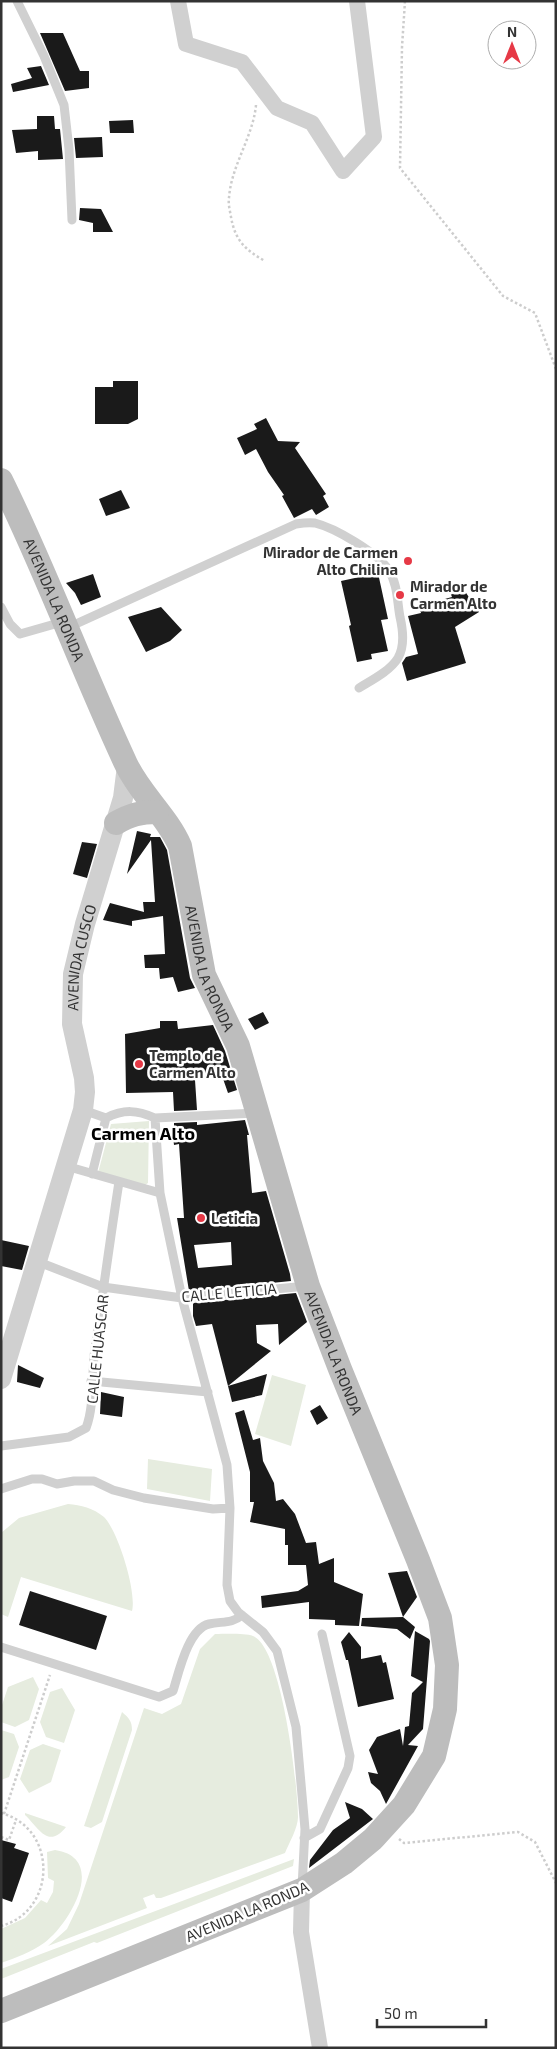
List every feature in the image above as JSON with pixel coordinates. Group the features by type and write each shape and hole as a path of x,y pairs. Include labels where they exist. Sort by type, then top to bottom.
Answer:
{"main road":[{"name":"AVENIDA LA RONDA","path":"1,480 127,766 156,812 173,830 180,846 204,975 238,1046 308,1286 440,1618 447,1665 445,1709 434,1756 404,1805 373,1839 344,1863 302,1890 1,2011"},
{"path":"116,823 130,815 142,812 156,812"}],"street":[{"path":"178,1 186,44 242,62 277,108 312,123 343,171 374,137 357,1"},
{"name":"AVENIDA CUSCO","path":"1,1379 83,1110 86,1092 72,1024 72,974 123,798 127,766"},
{"path":"302,1890 301,1932 320,2048"}],"lane":[{"path":"17,1 44,56 64,105 69,149 72,220"},
{"path":"1,607 10,624 20,634 65,625 296,524 314,523 344,536 371,554 388,569 398,590 403,629 403,646 398,659 375,678 359,688"},
{"path":"83,1110 106,1118 118,1112 142,1112 155,1118 258,1113"},
{"path":"92,1174 106,1118"},
{"path":"155,1118 160,1193 182,1298 227,1465 230,1508 227,1585 230,1601 242,1615 262,1632 277,1652 296,1727 304,1838 302,1890"},
{"path":"66,1166 160,1193"},
{"name":"CALLE HUASCAR","path":"1,1446 69,1437 86,1428 89,1421 103,1287 119,1182"},
{"name":"CALLE LETICIA","path":"36,1261 103,1287 182,1298 308,1286"},
{"path":"92,1381 208,1392"},
{"path":"1,1489 32,1479 42,1479 57,1484 74,1481 94,1481 113,1490 144,1498 214,1509 230,1508"},
{"path":"1,1647 159,1697 173,1691 192,1637 206,1624 235,1621 242,1615"},
{"path":"304,1838 320,1829 348,1768 350,1756 322,1634"}],"path":[{"path":"405,1 402,47 400,168 503,296 535,313 556,369"},
{"path":"258,84 256,110 237,164 228,199 233,232 250,252 265,260"},
{"path":"1,1926 14,1921 29,1910 39,1893 44,1875 43,1856 30,1830 16,1820 2,1814 54,1664"},
{"path":"1,1837 9,1840 16,1820"},
{"path":"384,1828 404,1842 518,1832 535,1842 556,1884"}],"shaded area":[{"path":"149,1121 148,1183 145,1185 98,1173 111,1124"},
{"path":"272,1375 306,1385 291,1446 255,1434"},
{"path":"148,1459 212,1469 210,1501 147,1489"},
{"path":"68,1504 96,1511 109,1524 120,1548 129,1577 132,1590 132,1611 21,1577 8,1617 1,1614 1,1533 19,1518"},
{"path":"215,1634 253,1636 263,1646 272,1665 280,1690 291,1749 298,1817 297,1826 285,1853 161,1898 156,1898 154,1894 143,1898 147,1908 48,1946 67,1929 79,1904 144,1708 162,1714 181,1704 200,1649"},
{"path":"33,1677 39,1689 29,1720 15,1727 1,1722 1,1708 8,1687"},
{"path":"62,1688 75,1710 64,1743 46,1737 40,1722 50,1692"},
{"path":"122,1712 130,1720 132,1730 102,1822 91,1828 84,1826"},
{"path":"1,1730 14,1734 19,1747 9,1777 1,1780"},
{"path":"43,1744 61,1750 51,1782 29,1793 20,1779 30,1750"},
{"path":"25,1813 66,1827 60,1834 54,1837 49,1836 39,1830"},
{"path":"55,1850 71,1856 80,1865 82,1878 73,1908 64,1922 44,1943 1,1963 1,1929 25,1918 41,1900 47,1903 53,1892 54,1881 48,1878 47,1852"},
{"path":"294,1859 293,1866 1,1979 1,1969"}],"building":[{"path":"40,33 63,33 80,71 89,71 89,88 65,91"},
{"path":"41,66 49,85 13,92 11,84 32,78 27,68"},
{"path":"37,116 54,116 55,129 60,129 63,159 38,160 38,151 16,153 12,130 37,129"},
{"path":"133,120 134,133 110,133 109,121"},
{"path":"102,137 103,157 76,158 74,138"},
{"path":"80,208 101,209 113,232 93,232 93,223 79,220"},
{"path":"113,381 138,381 138,419 128,424 95,424 95,387 113,387"},
{"path":"266,418 278,441 300,442 295,448 326,494 323,496 329,507 316,515 312,509 294,518 282,496 284,495 268,472 256,449 245,455 237,438 257,429 254,424"},
{"path":"121,490 130,508 106,516 99,499"},
{"path":"378,573 388,619 381,620 388,651 371,654 372,659 357,662 341,581"},
{"path":"93,574 101,597 81,605 75,593 66,583"},
{"path":"462,587 479,612 455,627 466,663 407,681 402,663 406,657 418,654 408,616 421,613 419,606 452,597 450,592"},
{"path":"161,607 182,630 170,641 146,652 128,617"},
{"path":"137,831 151,834 150,837 160,837 167,850 190,978 195,988 178,992 173,977 160,979 159,968 145,968 144,955 165,954 163,916 132,921 132,926 103,920 110,903 144,912 143,902 155,902 151,840 127,874"},
{"path":"82,842 97,844 87,878 73,874"},
{"path":"263,1012 269,1023 255,1030 248,1019"},
{"path":"160,1021 177,1021 178,1029 213,1025 225,1051 237,1090 228,1093 221,1073 195,1080 197,1110 174,1111 173,1092 126,1093 125,1034 160,1028"},
{"path":"245,1120 249,1135 247,1135 252,1193 266,1191 291,1281 189,1291 177,1218 184,1218 179,1144 174,1145 172,1128 174,1128 174,1123 197,1122 197,1125","holes":["231,1242 232,1265 198,1268 194,1245"]},
{"path":"1,1240 29,1246 22,1270 1,1266"},
{"path":"296,1293 307,1322 279,1345 278,1324 256,1325 257,1343 271,1351 228,1386 212,1324 196,1326 193,1316 193,1303"},
{"path":"18,1365 44,1378 40,1388 17,1382"},
{"path":"267,1374 262,1395 232,1402 228,1386"},
{"path":"101,1392 124,1397 122,1417 100,1414"},
{"path":"320,1405 328,1418 317,1425 310,1411"},
{"path":"244,1410 253,1440 260,1438 263,1461 274,1483 276,1501 283,1499 295,1514 306,1543 316,1542 319,1564 334,1558 334,1582 363,1594 359,1626 335,1625 335,1620 309,1619 309,1602 262,1608 261,1596 298,1591 308,1585 306,1565 288,1565 288,1545 285,1545 285,1529 250,1522 254,1502 250,1502 250,1472 235,1413"},
{"path":"407,1571 417,1597 403,1617 388,1573"},
{"path":"30,1591 107,1616 96,1650 19,1625"},
{"path":"403,1617 415,1627 410,1639 397,1629 361,1626 362,1618"},
{"path":"415,1631 430,1641 423,1729 408,1745 418,1746 386,1804 380,1791 371,1783 368,1772 378,1774 369,1750 377,1737 400,1729 403,1746 405,1727 409,1726 412,1693 423,1682 411,1676"},
{"path":"349,1632 361,1647 361,1659 381,1655 383,1663 386,1662 394,1699 358,1707 348,1660 346,1660 341,1642"},
{"path":"345,1802 362,1809 373,1819 309,1868 310,1860 333,1830 350,1818"},
{"path":"1,1840 16,1844 14,1848 29,1853 12,1902 1,1898"}],"place":[{"name":"Mirador de Carmen Alto Chilina","path":"408,561"},
{"name":"Mirador de Carmen Alto","path":"400,595"},
{"name":"Templo de Carmen Alto","path":"139,1064"},
{"name":"Leticia","path":"201,1218"}],"district":[{"name":"Carmen Alto","path":"143,1133"}]}
